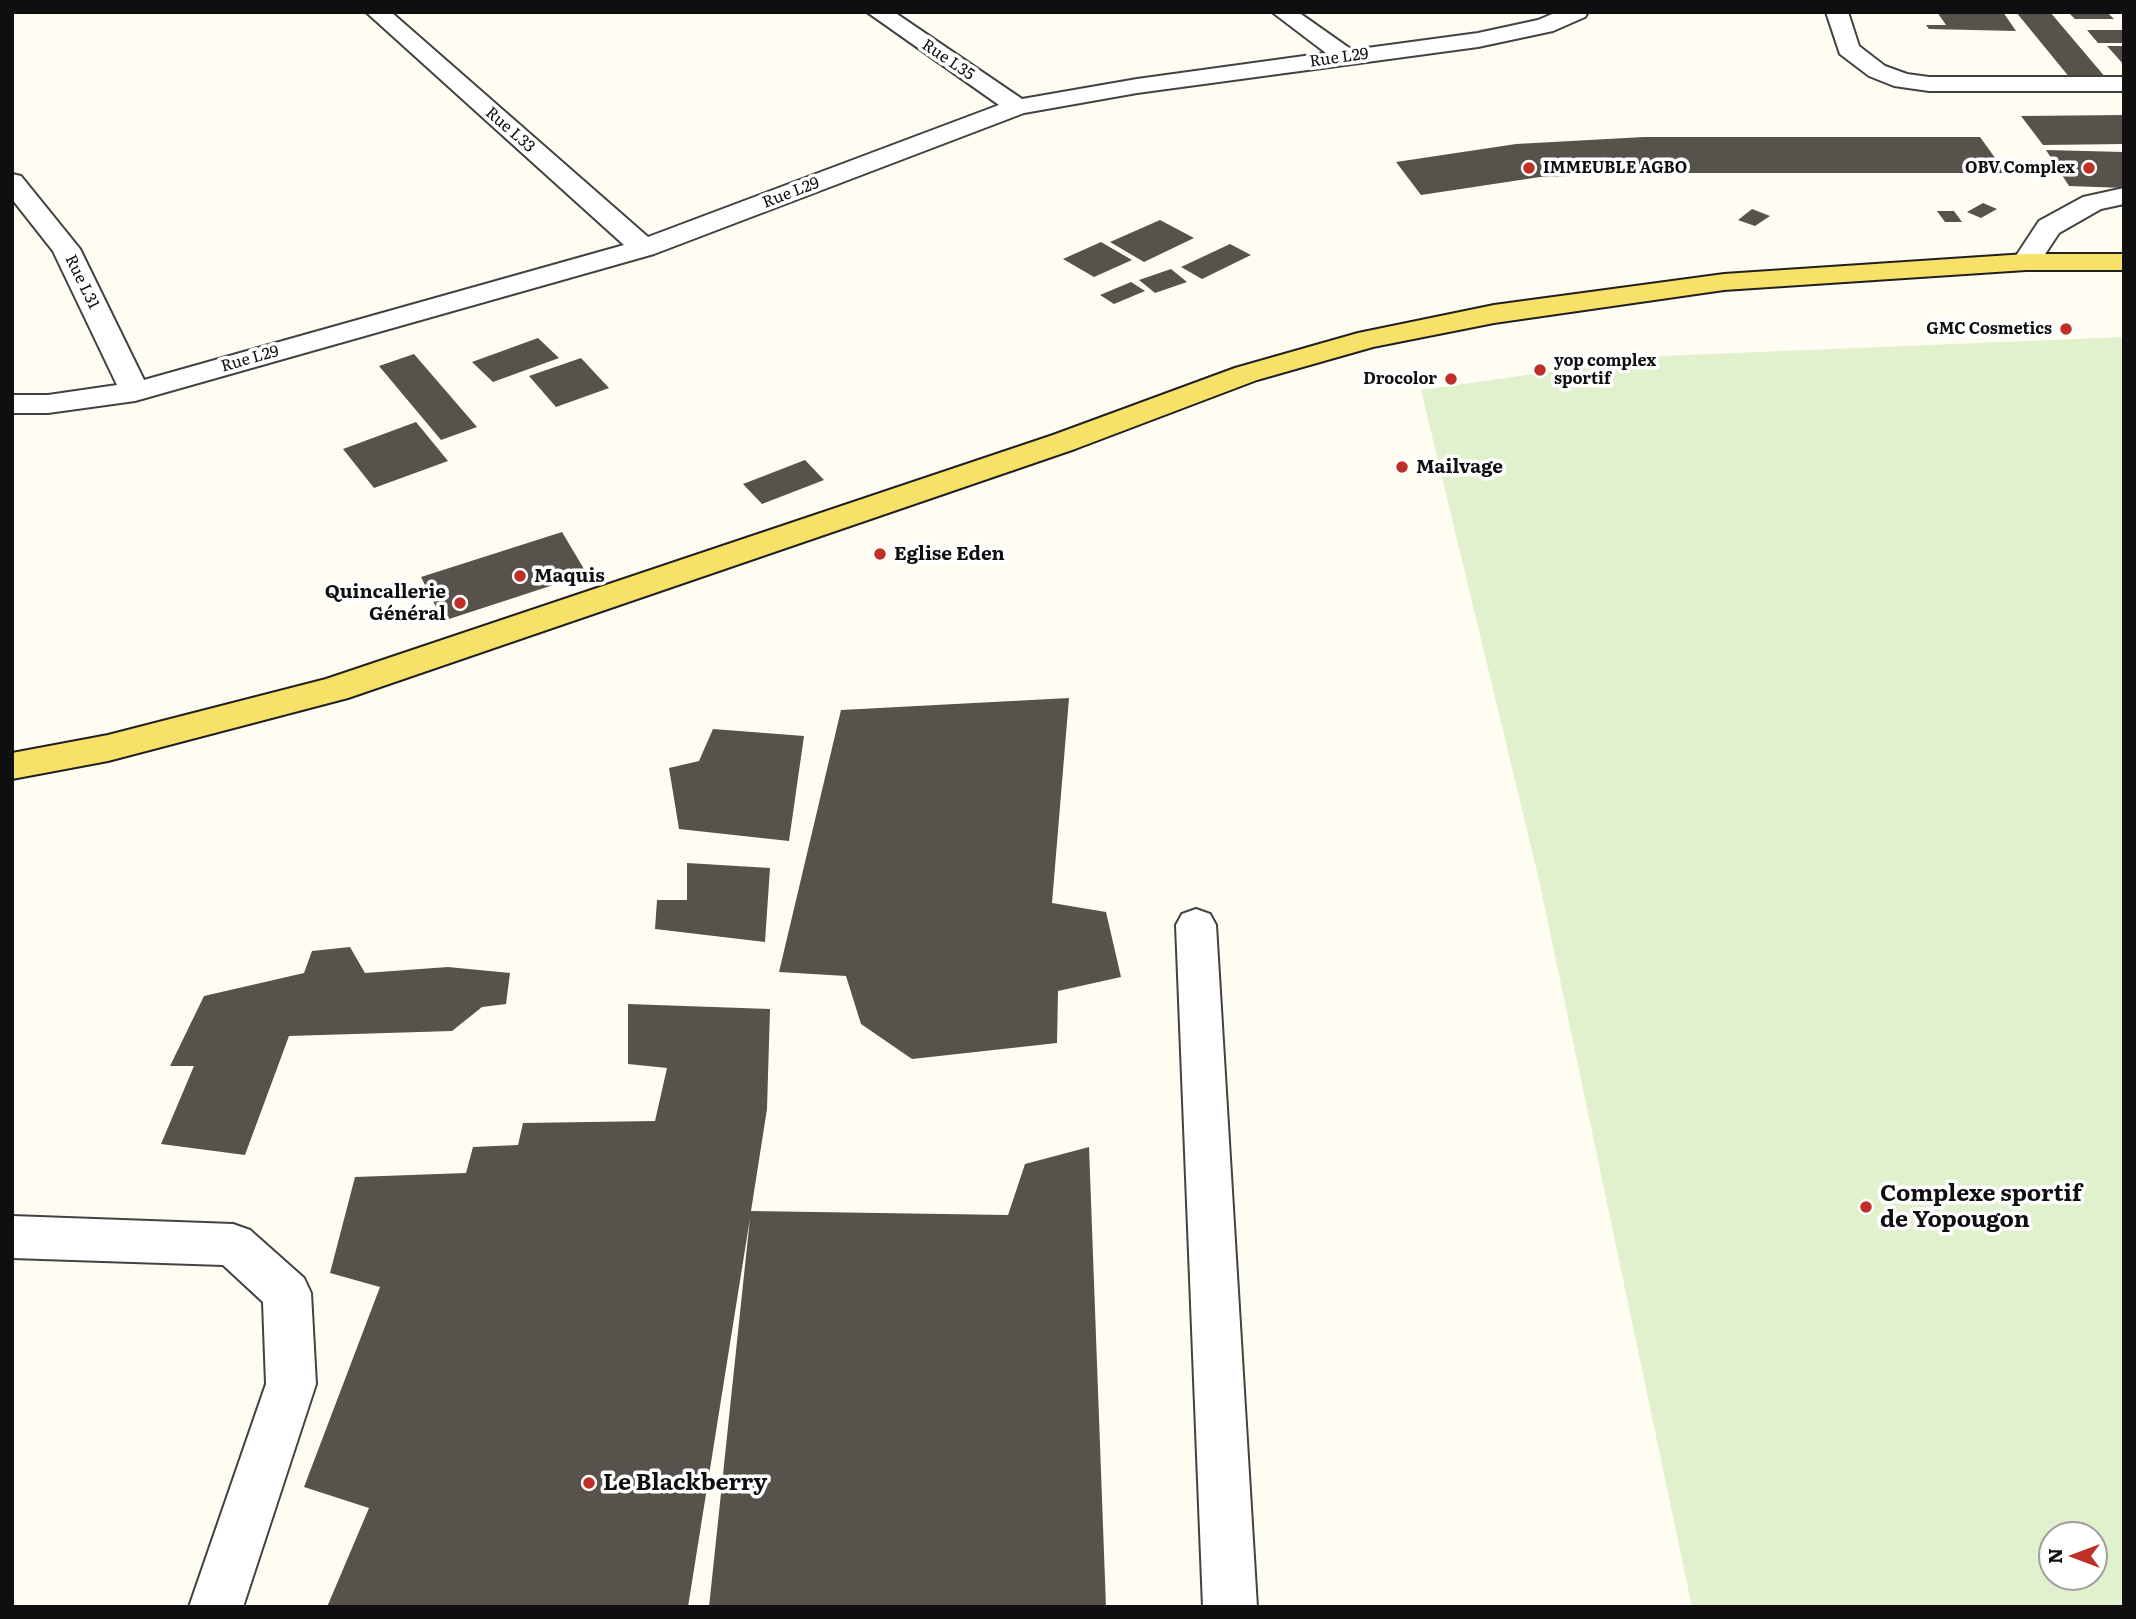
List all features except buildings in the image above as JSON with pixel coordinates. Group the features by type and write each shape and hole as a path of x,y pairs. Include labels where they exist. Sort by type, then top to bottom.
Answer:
{"main road":[{"path":"12,766 108,748 335,689 1064,442 1245,374 1368,339 1494,314 1724,282 2026,262 2124,262"}],"street":[{"name":"Rue L33","path":"376,12 645,248"},
{"name":"Rue L35","path":"878,12 1018,107"},
{"path":"1283,12 1347,57"},
{"name":"Rue L29","path":"12,404 48,404 135,392 645,248 1018,107 1137,86 1478,40 1545,26 1577,12"},
{"path":"1837,12 1848,49 1877,71 1903,81 1929,84 2124,84"},
{"name":"Rue L31","path":"12,182 66,248 135,392"},
{"path":"2026,262 2049,228 2092,203 2124,196"},
{"path":"1196,925 1230,1607"},
{"path":"12,1237 233,1245 287,1293 291,1384 216,1607"}],"green space":[{"name":"Complexe sportif de Yopougon","path":"2124,337 2124,1607 1692,1607 1539,880 1421,390 1661,356"}],"place":[{"name":"IMMEUBLE AGBO","path":"1529,168"},
{"name":"OBV Complex","path":"2089,168"},
{"name":"GMC Cosmetics","path":"2066,329"},
{"name":"yop complex sportif","path":"1540,370"},
{"name":"Drocolor","path":"1451,379"},
{"name":"Mailvage","path":"1402,467"},
{"name":"Eglise Eden","path":"880,554"},
{"name":"Maquis","path":"520,576"},
{"name":"Quincallerie Général","path":"460,603"},
{"name":"Complexe sportif de Yopougon","path":"1866,1207"},
{"name":"Le Blackberry","path":"589,1483"}]}
